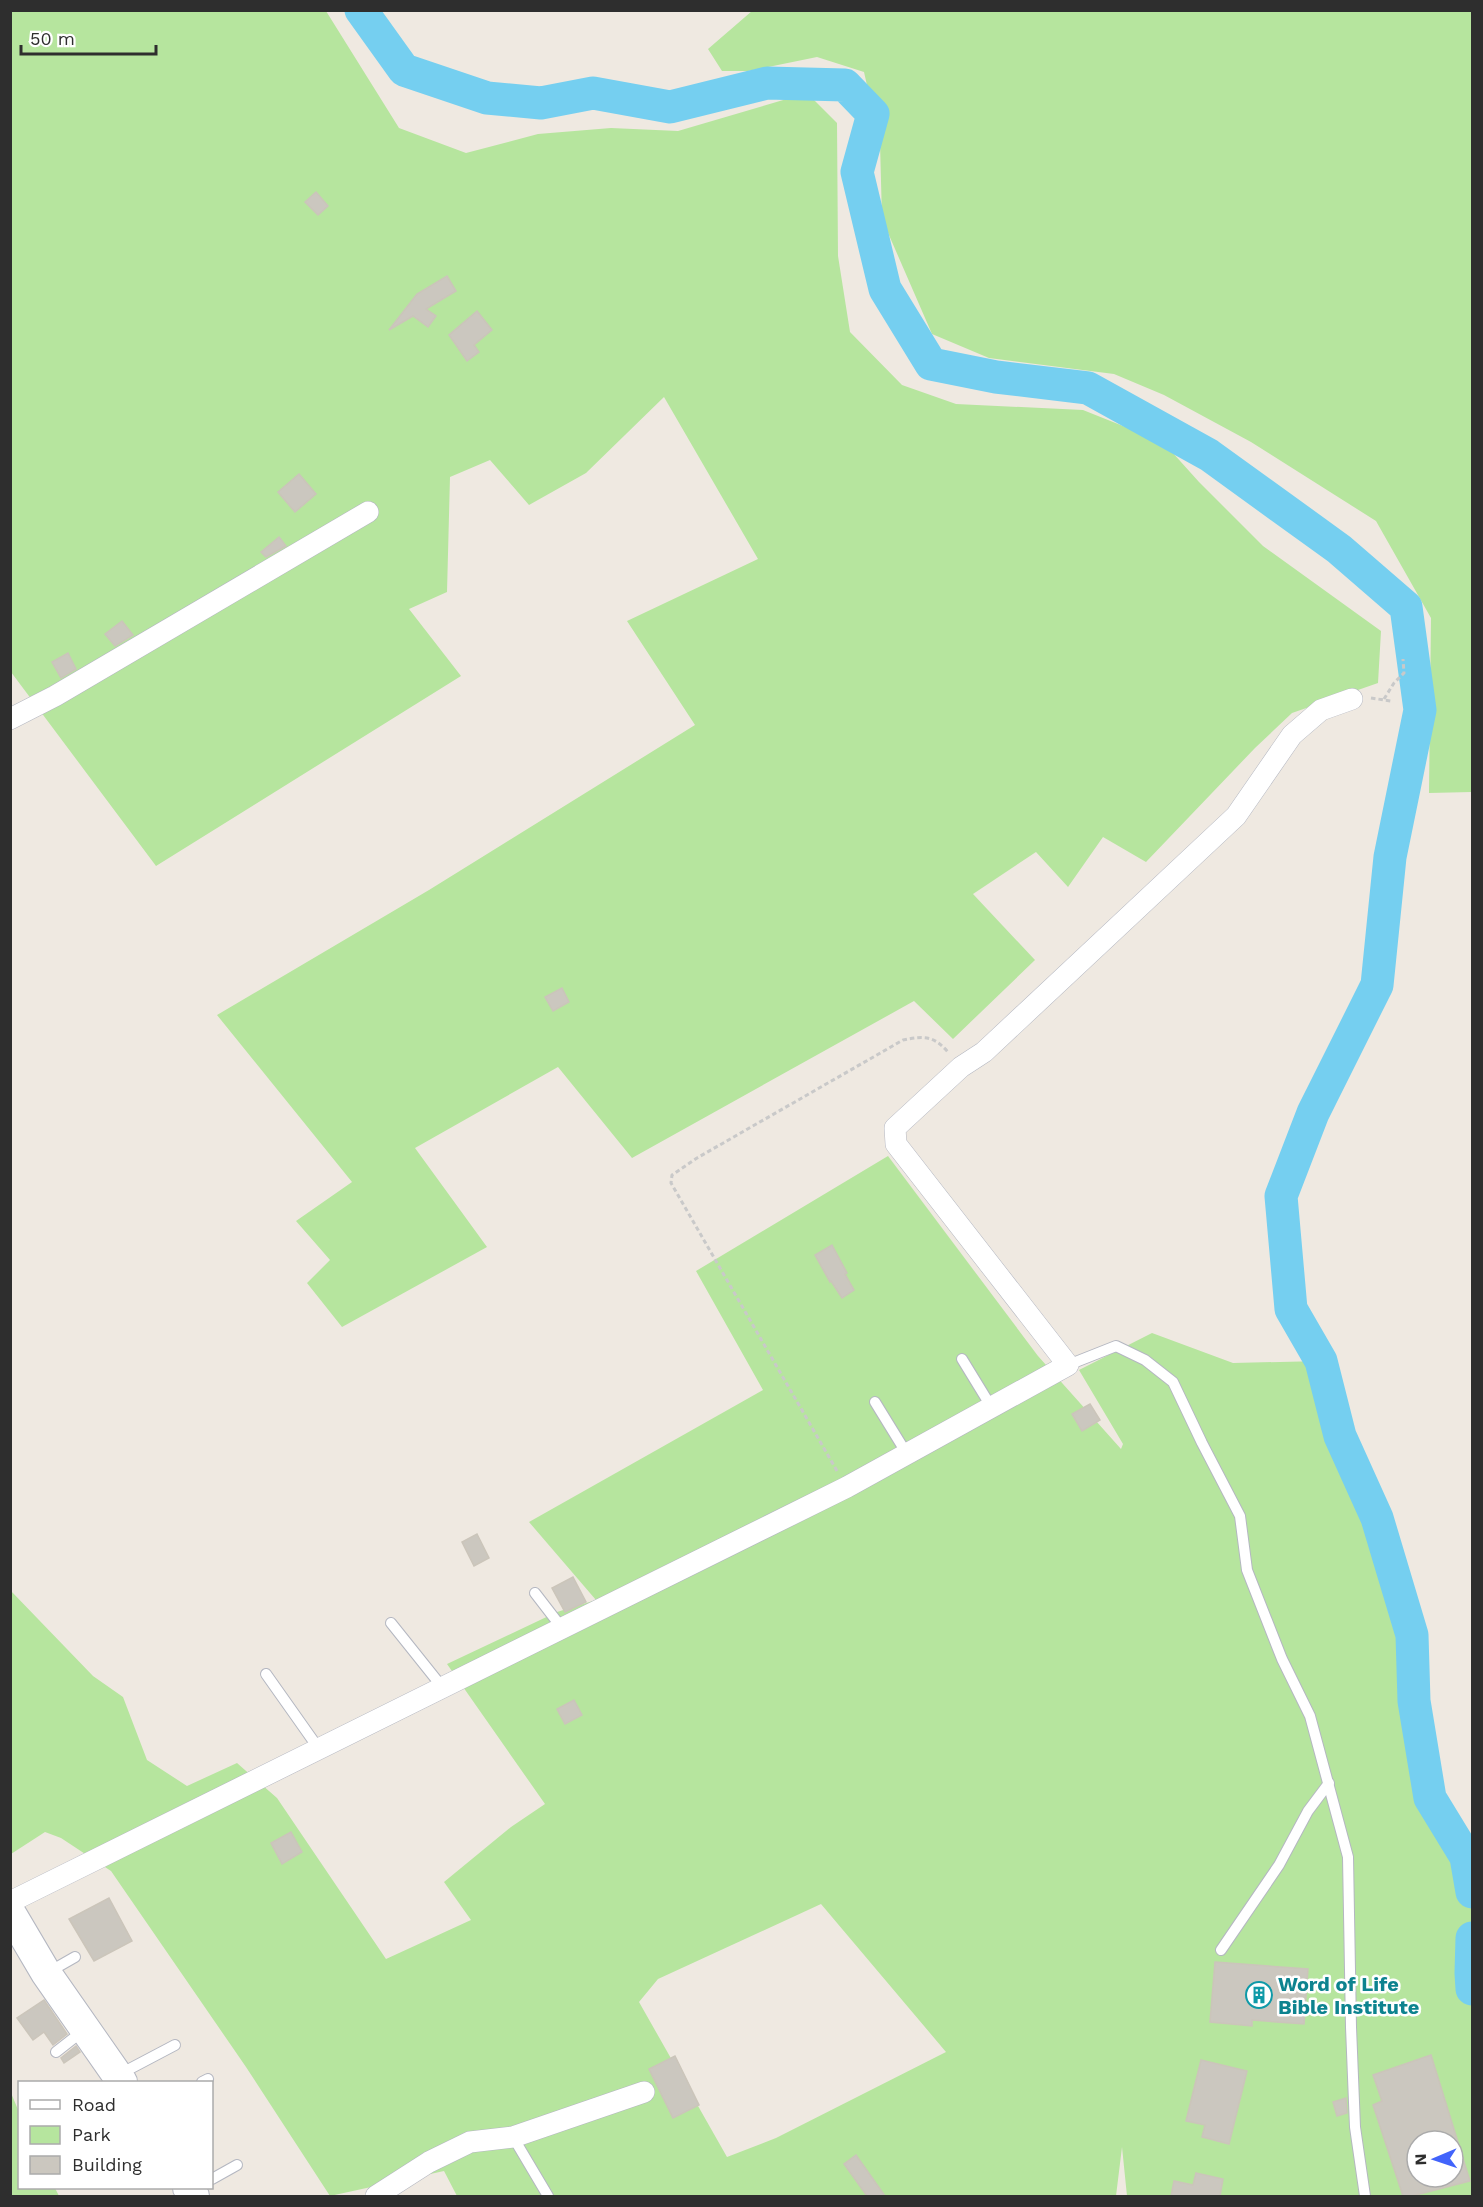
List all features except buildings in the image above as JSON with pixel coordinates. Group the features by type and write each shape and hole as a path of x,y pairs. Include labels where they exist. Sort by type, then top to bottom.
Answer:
{"street":[{"path":"10,720 55,696 368,512"},
{"path":"10,1902 846,1487 1068,1365 896,1144 895,1128 961,1066 984,1052 1236,816 1292,735 1321,710 1352,699"},
{"path":"10,1912 46,1973 115,2077"},
{"path":"376,2196 429,2163 470,2142 513,2137 644,2092"}],"lane":[{"path":"1068,1365 1116,1346 1145,1360 1173,1382 1240,1516 1246,1570 1282,1659 1310,1716 1348,1857 1355,2127 1365,2196"},
{"path":"962,1359 992,1408"},
{"path":"875,1402 907,1454"},
{"path":"535,1593 562,1628"},
{"path":"391,1623 443,1688"},
{"path":"266,1674 320,1749"},
{"path":"1221,1950 1279,1865 1308,1811 1329,1783"},
{"path":"46,1973 75,1957"},
{"path":"56,2052 85,2029"},
{"path":"115,2077 176,2045"},
{"path":"513,2137 548,2196"},
{"path":"213,2178 237,2165"}],"path":[{"path":"1384,699 1394,683 1404,673 1403,659"},
{"path":"846,1487 671,1183 672,1175 697,1158 903,1040 924,1036 940,1044 961,1066"}],"green space":[{"path":"11,10 326,11 399,128 466,153 538,134 611,128 678,131 807,93 837,123 838,256 850,332 902,385 956,404 1083,410 1163,442 1263,546 1381,631 1378,683 1292,713 1255,748 1146,862 1103,837 1068,887 1036,852 973,894 1035,960 953,1039 914,1001 632,1158 558,1067 415,1148 487,1247 342,1327 307,1283 330,1260 296,1221 352,1182 217,1015 429,890 695,725 627,621 758,559 664,397 586,473 529,505 490,460 450,477 447,592 409,609 461,676 156,866 11,672"},
{"path":"752,11 1472,11 1472,792 1429,793 1431,618 1376,521 1251,442 1164,395 1114,374 989,358 932,334 882,219 880,143 864,72 817,57 748,71 722,71 708,49"},
{"path":"888,1156 1038,1356 1121,1449 1123,1444 1079,1370 1152,1333 1233,1363 1321,1361 1340,1436 1377,1518 1412,1635 1430,1798 1466,1857 1472,1892 1472,2196 1127,2196 1122,2147 1116,2196 457,2196 444,2171 330,2196 246,2067 111,1871 61,1838 45,1832 11,1854 11,1591 93,1676 123,1697 147,1760 187,1786 237,1763 277,1798 386,1959 471,1920 444,1882 511,1827 545,1804 447,1664 557,1612 596,1600 529,1522 763,1390 696,1271","holes":["821,1904 946,2052 776,2138 727,2157 639,2002 658,1979"]},
{"path":"11,2093 18,2110 18,2189 56,2189 59,2196 11,2196"}],"waterway":[{"path":"361,10 404,70 487,98 541,103 593,93 670,107 767,83 845,85 873,114 857,172 885,289 931,364 996,377 1088,388 1209,455 1339,549 1406,607 1420,710 1390,857 1377,985 1313,1113 1281,1196 1291,1309 1321,1361 1340,1436 1377,1518 1412,1635 1414,1701 1430,1798 1466,1857 1472,1892"},
{"path":"1472,1938 1472,1989"}],"place":[{"name":"Word of Life Bible Institute","path":"1259,1995"}]}
